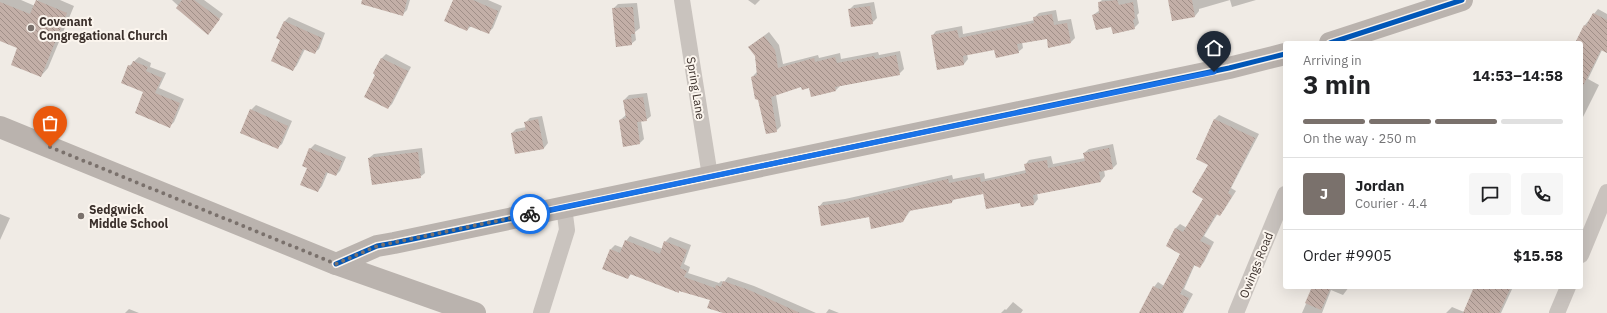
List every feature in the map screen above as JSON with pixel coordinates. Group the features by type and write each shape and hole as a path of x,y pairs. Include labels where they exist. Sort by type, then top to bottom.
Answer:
{"street":[{"name":"Spring Lane","path":"682,0 710,176"},
{"path":"1336,41 1462,0"},
{"path":"336,264 377,246 1222,70 1283,55"},
{"path":"0,127 336,264 474,313"},
{"path":"1583,250 1607,192"},
{"name":"Owings Road","path":"1236,313 1283,199"},
{"path":"541,313 566,230 564,207"},
{"path":"1557,313 1567,289"}],"building":[{"name":"Covenant Congregational Church","path":"36,0 67,13 41,77 11,65 17,48 0,41 0,2 30,14"},
{"path":"182,0 194,0 220,19 208,35 176,8"},
{"path":"362,0 407,0 403,16 361,4"},
{"path":"453,0 473,0 498,11 489,34 469,26 467,31 444,21"},
{"path":"1117,0 1119,5 1133,2 1135,18 1133,20 1135,29 1113,34 1111,27 1096,30 1092,15 1099,13 1098,2"},
{"path":"1168,0 1192,0 1195,17 1172,21"},
{"path":"870,6 873,24 851,27 848,9"},
{"path":"633,7 635,34 631,34 632,45 616,47 612,8"},
{"path":"1593,13 1607,20 1607,53 1601,50 1583,86 1583,41 1576,41 1584,25 1586,26"},
{"path":"1052,14 1054,25 1067,23 1071,43 1048,48 1047,39 1017,44 1019,53 996,58 994,50 963,56 964,65 937,70 931,35 957,30 959,38 1034,23 1033,17"},
{"path":"284,21 322,38 315,54 303,49 293,71 271,61 280,40 276,38"},
{"path":"764,36 775,50 778,68 814,58 815,62 835,57 837,63 874,56 875,59 896,55 900,75 835,87 836,91 811,97 809,88 802,90 801,87 771,97 777,132 766,134 758,100 755,99 751,77 757,75 755,56 748,47"},
{"path":"381,58 408,71 388,109 364,97 375,75 373,73"},
{"path":"133,61 148,67 146,71 162,78 155,93 180,103 170,128 135,113 143,92 121,83 128,65 131,66"},
{"path":"643,97 647,121 637,122 640,144 623,147 619,120 626,118 623,100"},
{"path":"250,109 288,126 278,149 240,133"},
{"path":"538,119 544,149 515,154 511,133 526,130 524,122"},
{"path":"1214,119 1255,138 1228,193 1232,196 1220,216 1216,214 1200,241 1211,246 1200,268 1194,265 1180,294 1189,298 1182,313 1139,313 1153,286 1161,290 1180,254 1166,246 1175,228 1183,232 1203,199 1192,192 1208,165 1196,159"},
{"path":"309,148 342,161 336,176 326,172 318,192 300,185 307,168 302,166"},
{"path":"1109,148 1113,169 1099,172 1101,182 1033,195 1034,205 1021,207 1020,203 986,209 981,182 1026,173 1024,164 1047,160 1048,168 1085,161 1083,153"},
{"path":"418,152 421,178 372,185 368,158"},
{"path":"980,177 983,194 952,200 952,203 909,211 903,222 871,229 869,217 821,226 818,206 840,203 948,179 949,183"},
{"path":"625,240 660,254 664,241 687,250 680,268 687,271 684,277 715,288 716,285 721,287 723,281 749,290 800,313 723,313 707,308 710,300 679,291 679,293 630,274 628,279 602,269 610,249 620,253"},
{"path":"1311,289 1330,289 1321,310 1305,303"},
{"path":"1473,289 1510,289 1499,313 1463,313"}],"cycle path":[{"path":"1336,41 1462,0"},
{"path":"336,264 377,246 1229,68 1283,54"}],"way so far":[{"path":"50,147 336,264 377,246 530,214"}],"place":[{"name":"Covenant Congregational Church","path":"31,28"},
{"name":"Sedgwick Middle School","path":"81,216"}],"route":[{"path":"530,214 1214,72"}]}
